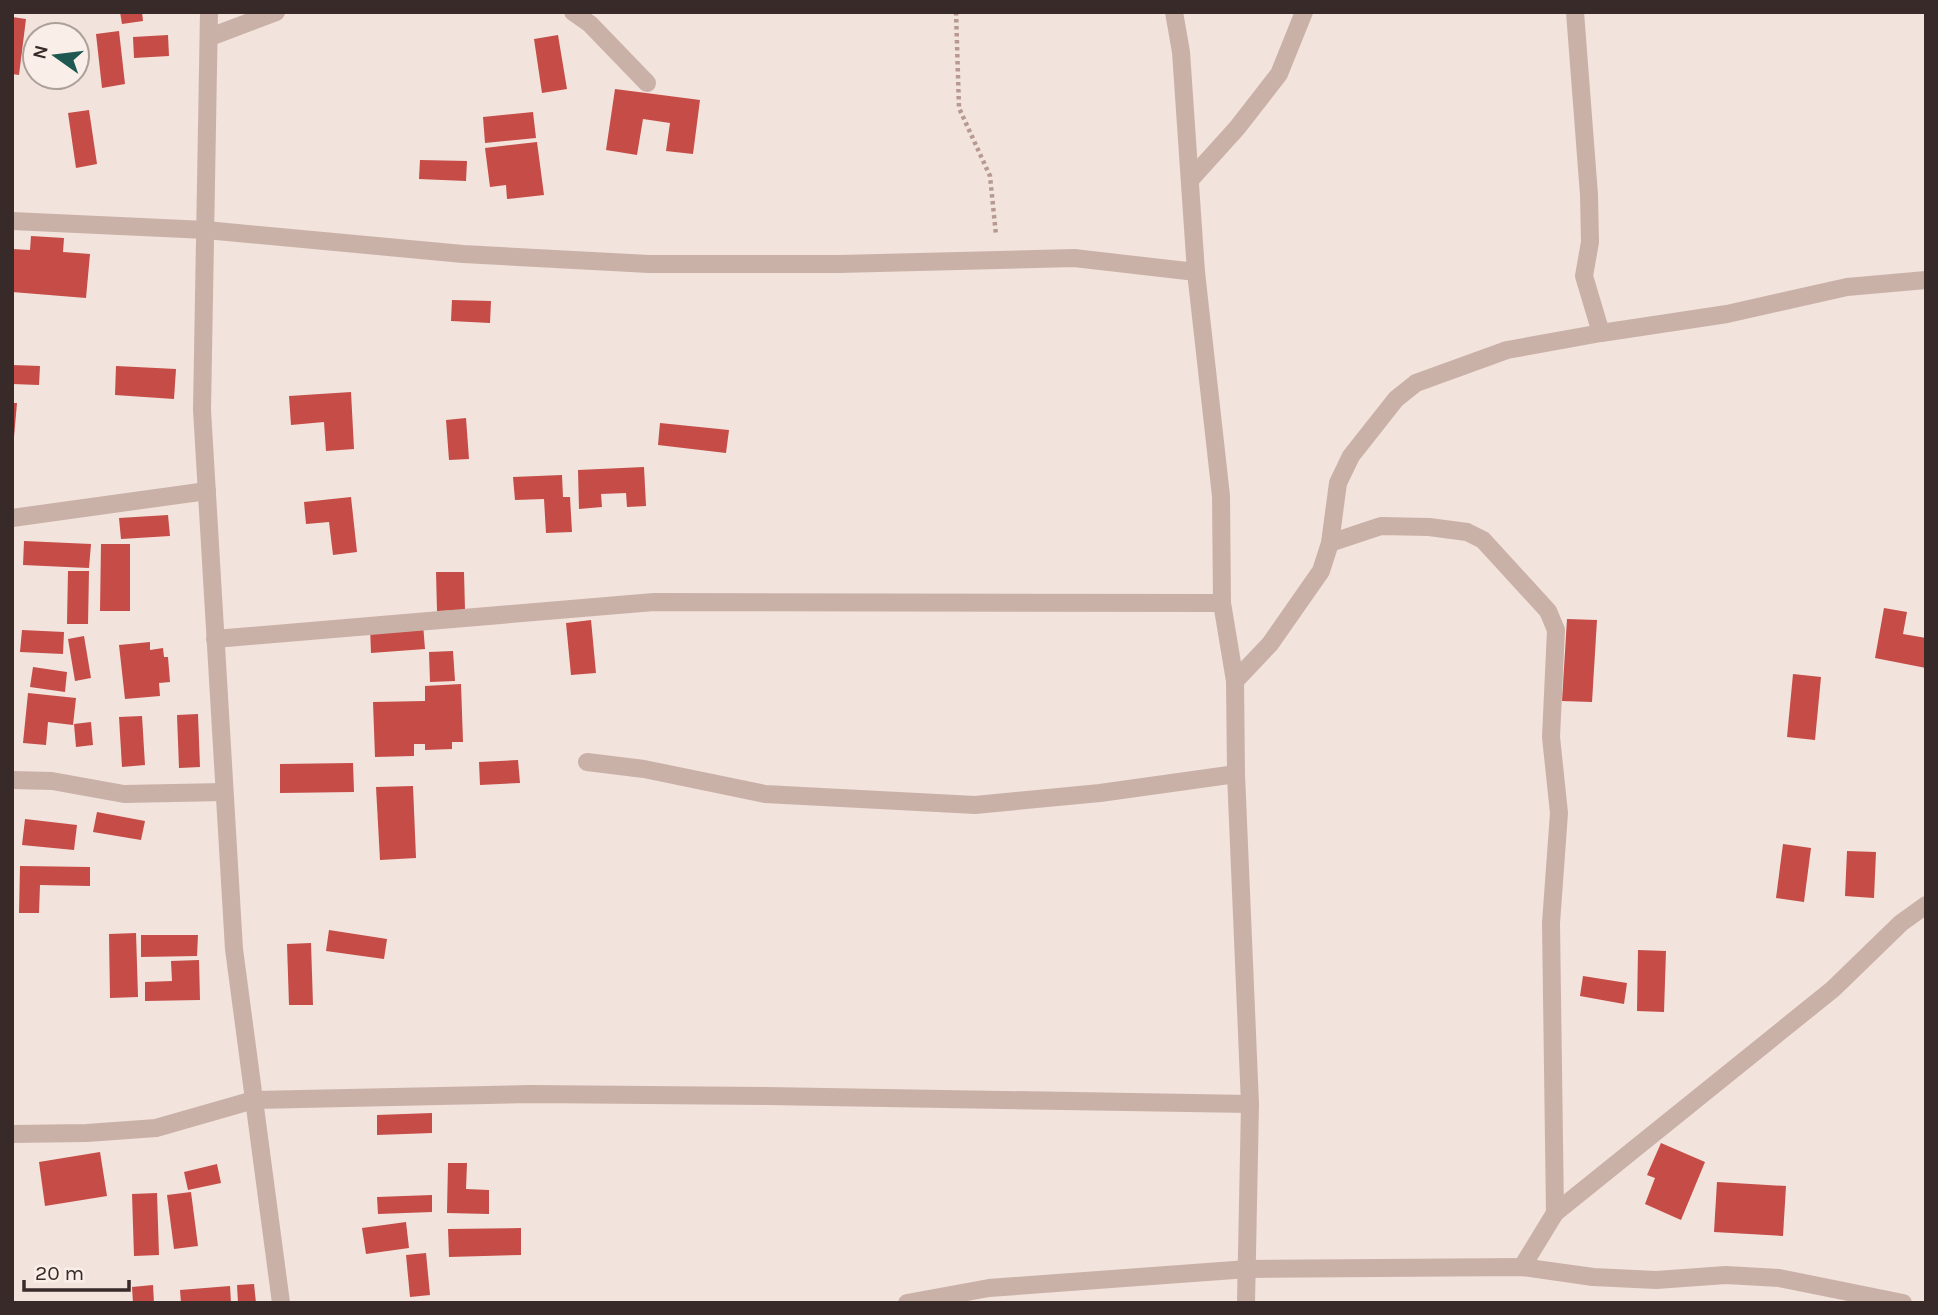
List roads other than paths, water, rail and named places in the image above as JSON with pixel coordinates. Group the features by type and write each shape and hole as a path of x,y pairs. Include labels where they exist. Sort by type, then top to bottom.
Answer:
{"street":[{"path":"209,12 202,410 234,949 281,1303"},
{"path":"210,37 276,12"},
{"path":"573,12 590,24 648,83"},
{"path":"1174,12 1181,52 1196,272 1221,496 1222,603 1235,681 1236,774 1250,1104 1246,1303"},
{"path":"1190,180 1237,128 1279,74 1304,12"},
{"path":"1575,12 1589,195 1590,242 1584,276 1601,333"},
{"path":"12,221 206,230 463,254 649,264 839,264 1074,258 1196,272"},
{"path":"1235,681 1270,644 1321,571 1329,543 1338,483 1351,456 1396,399 1416,383 1507,350 1727,314 1847,287 1926,280"},
{"path":"12,518 207,491"},
{"path":"1329,543 1381,526 1467,531 1483,540 1548,611 1556,630 1552,737 1559,813 1551,923 1555,1213"},
{"path":"215,639 654,602 1222,603"},
{"path":"587,762 644,769 765,794 975,805 1100,793 1236,774"},
{"path":"12,780 52,781 124,794 224,792"},
{"path":"1522,1267 1555,1213 1833,989 1901,923 1926,905"},
{"path":"12,1134 87,1133 156,1128 254,1100 530,1094 1250,1104"},
{"path":"908,1303 989,1288 1248,1269 1522,1267 1593,1277 1656,1280 1726,1275 1779,1278 1903,1303"}]}
